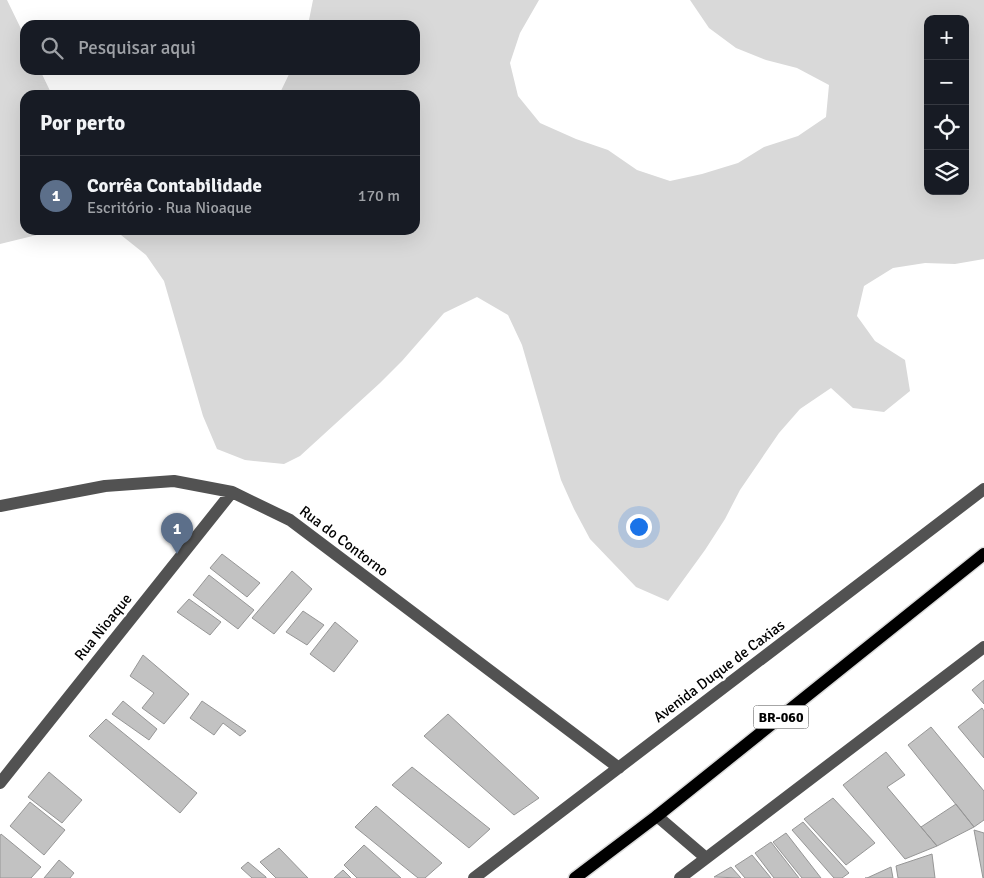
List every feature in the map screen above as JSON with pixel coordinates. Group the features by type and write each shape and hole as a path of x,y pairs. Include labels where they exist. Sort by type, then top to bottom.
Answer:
{"main road":[{"name":"BR-060","path":"575,878 658,816 983,555"}],"street":[{"name":"Rua do Contorno","path":"0,506 105,486 174,481 232,492 290,520 619,768"},
{"name":"Avenida Duque de Caxias","path":"474,878 984,489"},
{"name":"Rua Nioaque","path":"0,783 232,492"},
{"path":"680,878 984,647"},
{"path":"658,816 706,858"}],"shaded area":[{"path":"0,0 7,0 20,27 20,75 42,75 50,90 20,90 20,235 37,235 0,244"},
{"path":"313,0 539,0 520,33 510,63 518,96 540,123 576,139 608,150 637,170 670,181 738,163 764,147 798,136 826,117 829,85 797,68 766,60 736,48 709,28 690,0 984,0 984,259 955,264 925,263 893,268 864,286 857,316 875,341 905,360 910,391 884,412 853,408 831,388 800,409 779,433 740,490 725,519 705,550 668,601 636,587 590,539 561,480 522,345 508,315 477,297 444,313 380,383 300,456 284,464 245,460 217,449 203,416 164,281 146,255 121,235 420,235 420,90 281,90 289,75 420,75 420,20 309,20"}],"building":[{"path":"222,554 260,583 247,597 210,568"},
{"path":"292,571 312,589 274,634 252,618"},
{"path":"209,575 254,610 238,629 193,595"},
{"path":"189,599 221,622 210,635 177,612"},
{"path":"303,611 324,625 307,645 286,632"},
{"path":"335,622 358,641 334,672 310,654"},
{"path":"143,655 189,694 164,724 142,708 154,693 130,676"},
{"path":"984,680 984,704 972,690"},
{"path":"123,701 157,729 149,740 112,714"},
{"path":"202,701 246,731 240,736 223,723 214,735 190,718"},
{"path":"982,708 984,711 984,758 958,727"},
{"path":"448,714 539,798 514,815 424,736"},
{"path":"106,719 197,793 180,813 89,736"},
{"path":"931,727 984,791 984,820 974,827 908,745"},
{"path":"886,752 905,775 887,787 937,846 905,859 843,785"},
{"path":"412,767 490,829 469,848 392,785"},
{"path":"49,772 82,800 62,823 28,797"},
{"path":"833,798 875,843 846,865 804,819"},
{"path":"30,802 65,830 44,855 10,826"},
{"path":"956,804 974,827 937,846 921,827"},
{"path":"376,806 442,863 425,878 418,878 355,827"},
{"path":"803,822 849,873 842,878 834,878 792,830"},
{"path":"974,830 984,833 984,878 983,878"},
{"path":"786,833 821,878 802,878 773,842"},
{"path":"1,834 41,867 31,878 0,878"},
{"path":"771,842 799,878 774,878 755,853"},
{"path":"364,845 401,878 357,878 344,865"},
{"path":"279,848 308,878 276,878 260,862"},
{"path":"932,854 935,878 898,878 896,866"},
{"path":"752,855 771,878 745,878 735,866"},
{"path":"59,860 74,873 70,878 44,878"},
{"path":"248,862 266,878 252,878 241,868"},
{"path":"731,867 741,878 714,877"},
{"path":"891,867 893,878 867,878"},
{"path":"343,870 351,878 334,878"}],"place":[{"name":"Corrêa Contabilidade","path":"177,554"}]}
